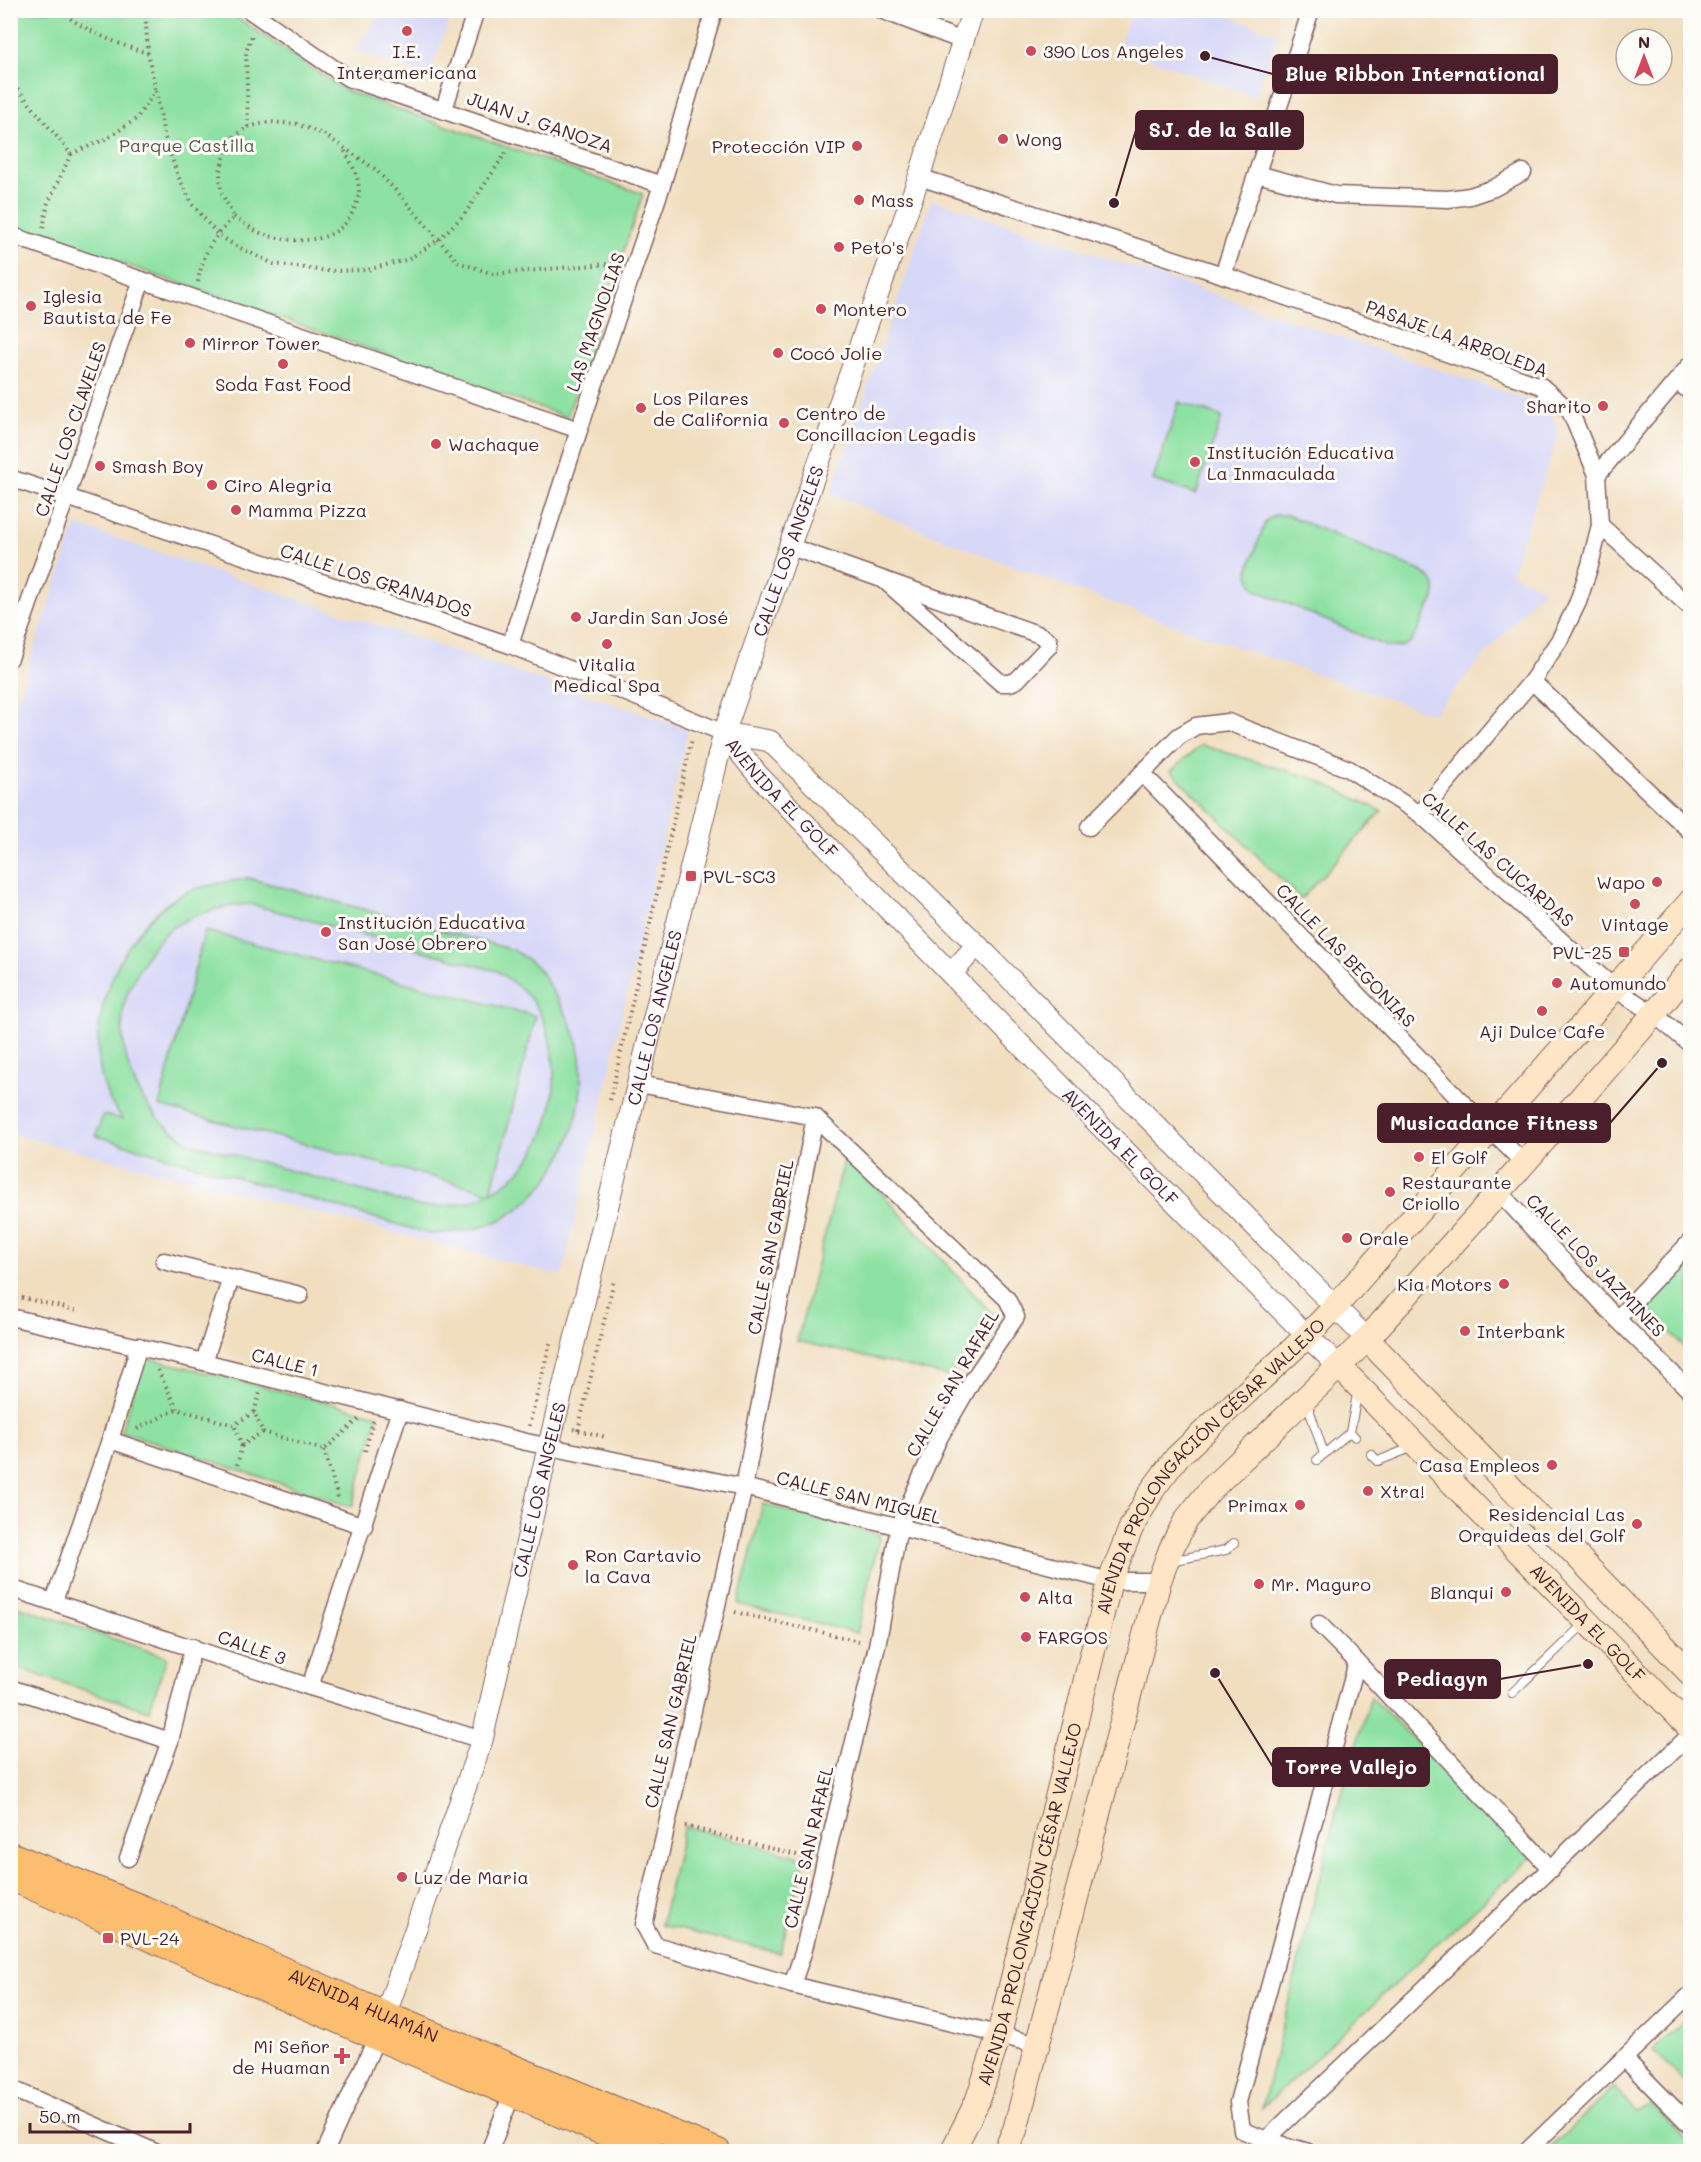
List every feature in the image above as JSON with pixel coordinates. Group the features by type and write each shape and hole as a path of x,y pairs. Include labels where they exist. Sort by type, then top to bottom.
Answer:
{"main road":[{"name":"AVENIDA PROLONGACIÓN CÉSAR VALLEJO","path":"952,2151 977,2102 999,2035 1110,1581 1131,1528 1153,1489 1177,1457 1308,1336 1335,1307 1690,902"},
{"name":"AVENIDA PROLONGACIÓN CÉSAR VALLEJO","path":"1005,2151 1015,2130 1163,1571 1186,1520 1210,1490 1367,1339 1499,1192 1690,970"},
{"name":"AVENIDA EL GOLF","path":"1367,1339 1690,1673"},
{"name":"AVENIDA EL GOLF","path":"1340,1367 1690,1728"},
{"path":"1569,1604 1595,1577"},
{"name":"AVENIDA HUAMÁN","path":"10,1855 144,1910 381,2026 512,2094 651,2151"},
{"name":"AVENIDA HUAMÁN","path":"10,1877 381,2026 718,2151"}],"street":[{"path":"444,110 476,10"},
{"name":"LAS MAGNOLIAS","path":"510,645 579,430 662,185 714,10"},
{"path":"881,10 963,41"},
{"name":"CALLE LOS ANGELES","path":"381,2026 482,1740 549,1446 724,733 919,177 973,10"},
{"path":"1223,275 1311,10"},
{"name":"JUAN J. GANOZA","path":"253,14 348,78 662,185"},
{"path":"1257,174 1336,195 1448,199 1470,196 1494,188 1523,172"},
{"name":"PASAJE LA ARBOLEDA","path":"919,177 1223,275 1541,386 1570,411 1597,475 1600,525 1578,602 1560,639 1533,681 1420,813"},
{"path":"10,235 579,430"},
{"name":"CALLE LOS CLAVELES","path":"10,658 142,280"},
{"path":"1597,475 1690,365"},
{"path":"1677,381 1690,392"},
{"name":"CALLE LOS GRANADOS","path":"10,478 510,645 724,733"},
{"path":"1600,525 1690,607"},
{"path":"791,547 1040,635 1048,641 1049,646 1017,680 1001,683 884,580"},
{"path":"1533,681 1690,831"},
{"name":"CALLE LAS CUCARDAS","path":"1089,827 1179,736 1196,726 1228,722 1349,769 1420,813 1615,989 1654,1014 1690,1044"},
{"name":"AVENIDA EL GOLF","path":"724,733 770,741 977,945 1367,1339"},
{"name":"AVENIDA EL GOLF","path":"724,733 758,775 951,974 1340,1367"},
{"name":"CALLE LAS BEGONIAS","path":"1142,773 1523,1162"},
{"path":"951,974 977,945"},
{"path":"639,1084 815,1117"},
{"name":"CALLE SAN GABRIEL","path":"815,1117 744,1487 644,1925 655,1945 792,1985 1037,2045"},
{"name":"CALLE SAN RAFAEL","path":"792,1985 803,1953 877,1646 898,1527 939,1440 972,1381 1016,1317 1007,1299 815,1117"},
{"name":"CALLE LOS JAZMINES","path":"1499,1192 1617,1319 1690,1391"},
{"path":"1617,1319 1690,1242"},
{"path":"164,1261 300,1294"},
{"path":"204,1362 231,1278"},
{"name":"CALLE 1","path":"10,1317 139,1346 549,1446"},
{"path":"54,1601 110,1440 139,1346"},
{"path":"310,1687 400,1410"},
{"path":"110,1440 364,1526"},
{"name":"CALLE SAN MIGUEL","path":"549,1446 744,1487 1110,1581 1163,1571"},
{"name":"CALLE 3","path":"10,1588 310,1687 482,1740"},
{"path":"1319,1624 1551,1869"},
{"path":"128,1858 170,1741 193,1647"},
{"path":"1308,2151 1242,2130 1238,2102 1357,1662"},
{"path":"10,1688 170,1741"},
{"path":"1266,2139 1690,1735"},
{"path":"1526,2151 1690,1995"},
{"path":"325,2151 381,2026"},
{"path":"1624,2058 1690,2125"},
{"path":"12,2093 155,2151"},
{"path":"489,2151 512,2094"}],"lane":[{"path":"1317,1460 1353,1435 1359,1387"},
{"path":"1305,1399 1324,1454"},
{"path":"1371,1454 1378,1461 1416,1446"},
{"path":"1163,1571 1226,1550 1234,1543"},
{"path":"1512,1693 1586,1622"}],"path":[{"path":"62,10 66,16 86,28 133,50 148,53"},
{"path":"145,10 148,53 164,135 178,176 193,205 217,234 234,245 274,264 328,271 367,270 409,259 438,240 464,215 509,148"},
{"path":"248,127 246,52 253,14"},
{"path":"10,80 71,153"},
{"path":"40,246 48,203 71,153 108,138 136,119 156,91"},
{"path":"343,147 354,168 359,191 350,218 334,233 299,241 263,234 234,217 221,192 220,172 226,150 234,137 248,127 269,122 297,124 325,135 343,147 375,169 458,262 493,274 636,260"},
{"path":"195,298 200,267 207,249 217,234 234,217"},
{"path":"610,1101 689,757 695,720"},
{"path":"530,1423 551,1337"},
{"path":"166,1367 155,1364 177,1408"},
{"path":"142,1435 131,1432 177,1408 234,1425 254,1412 261,1390"},
{"path":"254,1412 263,1432"},
{"path":"324,1450 364,1414 352,1412"},
{"path":"362,1460 375,1417"},
{"path":"226,1463 237,1466 242,1445 234,1425"},
{"path":"242,1445 263,1432 324,1450"},
{"path":"324,1450 339,1500 327,1496"},
{"path":"716,1608 877,1646"},
{"path":"667,1821 825,1862"}],"shaded area":[{"name":"I.E. Interamericana","path":"382,11 453,11 428,77 355,51"},
{"path":"1132,11 1213,11 1278,34 1255,97 1119,48"},
{"name":"Institución Educativa La Inmaculada","path":"932,199 1545,406 1560,430 1511,574 1544,588 1433,714 1171,624 995,560 831,494"},
{"name":"Institución Educativa San José Obrero","path":"76,525 688,729 562,1276 11,1134 11,718"}],"green space":[{"name":"Parque Castilla","path":"10,11 227,11 346,91 643,194 567,417 11,225"},
{"path":"1179,402 1222,417 1196,494 1153,480"},
{"path":"1275,515 1287,515 1420,571 1429,577 1435,586 1435,596 1411,641 1401,647 1385,646 1256,590 1248,571 1264,525"},
{"path":"1201,745 1315,779 1382,811 1301,899 1171,771"},
{"path":"248,878 513,950 538,968 562,1006 574,1031 581,1062 581,1087 570,1137 560,1160 529,1200 509,1215 491,1224 461,1231 430,1234 96,1136 103,1115 123,1119 112,1104 102,1078 98,1049 100,1020 108,990 120,962 136,936 155,914 177,897 202,887","holes":["250,904 497,971 527,995 540,1013 549,1037 554,1088 550,1113 542,1138 529,1159 512,1178 491,1192 536,1016 205,931 159,1106 490,1192 466,1203 421,1207 188,1142 165,1125 152,1111 136,1086 126,1058 122,1028 125,1001 147,955 158,940 172,928 200,914 220,908"]},
{"path":"846,1154 993,1315 951,1377 797,1341"},
{"path":"1690,1264 1690,1353 1647,1308"},
{"path":"144,1357 378,1415 352,1507 121,1431"},
{"path":"763,1504 880,1535 857,1633 738,1604"},
{"path":"11,1604 167,1657 149,1711 11,1666"},
{"path":"1371,1697 1531,1857 1262,2108 1337,1809"},
{"path":"684,1826 805,1858 780,1953 661,1925"},
{"path":"1690,2015 1690,2088 1653,2050"},
{"path":"1614,2087 1636,2112 1652,2104 1690,2142 1690,2151 1547,2151"}],"place":[{"name":"I.E. Interamericana","path":"407,31"},
{"name":"390 Los Angeles","path":"1031,51"},
{"name":"Blue Ribbon International","path":"1205,56"},
{"name":"Wong","path":"1003,139"},
{"name":"Protección VIP","path":"857,146"},
{"name":"Mass","path":"859,200"},
{"name":"SJ. de la Salle","path":"1114,203"},
{"name":"Peto's","path":"839,247"},
{"name":"Iglesia Bautista de Fe","path":"31,306"},
{"name":"Montero","path":"821,309"},
{"name":"Mirror Tower","path":"190,343"},
{"name":"Cocó Jolie","path":"778,353"},
{"name":"Soda Fast Food","path":"283,364"},
{"name":"Sharito","path":"1603,406"},
{"name":"Los Pilares de California","path":"641,408"},
{"name":"Centro de Concillacion Legadis","path":"784,423"},
{"name":"Wachaque","path":"436,444"},
{"name":"Institución Educativa La Inmaculada","path":"1195,462"},
{"name":"Smash Boy","path":"100,466"},
{"name":"Ciro Alegria","path":"212,485"},
{"name":"Mamma Pizza","path":"236,510"},
{"name":"Jardin San José","path":"576,617"},
{"name":"Vitalia Medical Spa","path":"607,644"},
{"name":"PVL-SC3","path":"691,876"},
{"name":"Wapo","path":"1657,882"},
{"name":"Vintage","path":"1635,904"},
{"name":"Institución Educativa San José Obrero","path":"326,932"},
{"name":"PVL-25","path":"1624,952"},
{"name":"Automundo","path":"1557,983"},
{"name":"Aji Dulce Cafe","path":"1542,1011"},
{"name":"Musicadance Fitness","path":"1662,1063"},
{"name":"El Golf","path":"1419,1157"},
{"name":"Restaurante Criollo","path":"1390,1192"},
{"name":"Orale","path":"1347,1238"},
{"name":"Kia Motors","path":"1504,1284"},
{"name":"Interbank","path":"1465,1331"},
{"name":"Casa Empleos","path":"1552,1465"},
{"name":"Xtra!","path":"1368,1491"},
{"name":"Primax","path":"1300,1505"},
{"name":"Residencial Las Orquideas del Golf","path":"1637,1524"},
{"name":"Ron Cartavio la Cava","path":"573,1565"},
{"name":"Mr. Maguro","path":"1259,1584"},
{"name":"Blanqui","path":"1506,1592"},
{"name":"Alta","path":"1025,1597"},
{"name":"FARGOS","path":"1026,1637"},
{"name":"Pediagyn","path":"1588,1664"},
{"name":"Torre Vallejo","path":"1215,1673"},
{"name":"Luz de Maria","path":"402,1877"},
{"name":"PVL-24","path":"108,1938"},
{"name":"Mi Señor de Huaman","path":"342,2056"}]}
